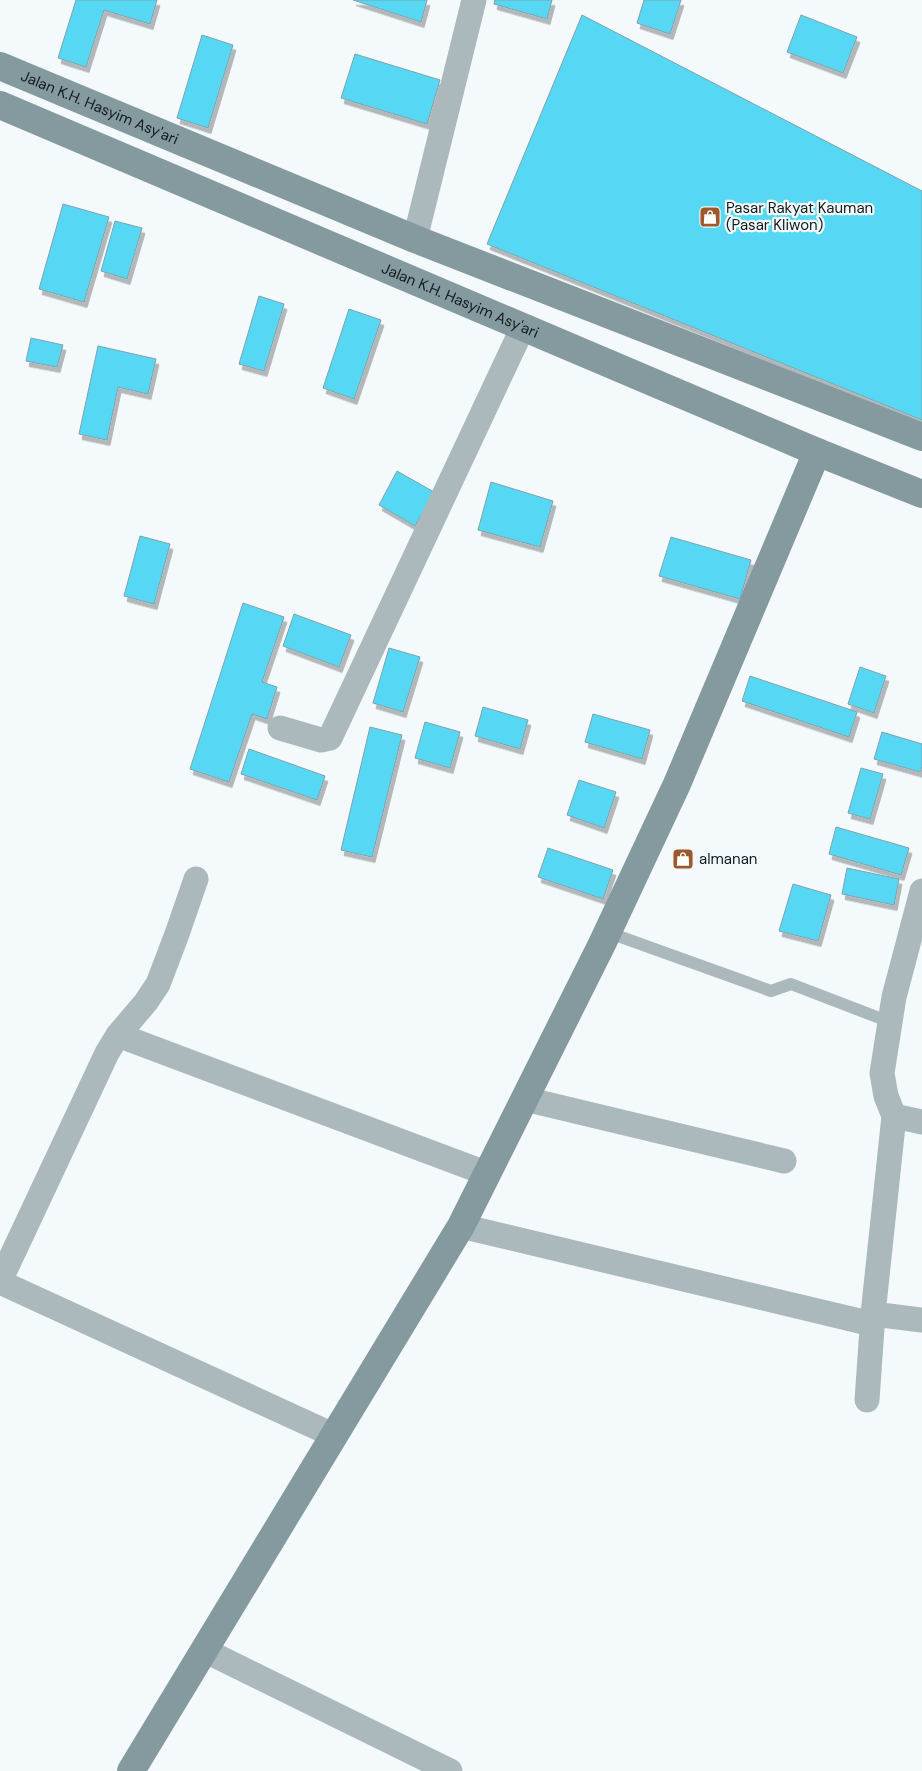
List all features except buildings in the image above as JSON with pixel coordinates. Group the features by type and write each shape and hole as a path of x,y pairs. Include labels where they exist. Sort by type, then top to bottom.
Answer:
{"main road":[{"name":"Jalan K.H. Hasyim Asy'ari","path":"0,66 414,239 922,437"},
{"name":"Jalan K.H. Hasyim Asy'ari","path":"0,105 817,452 922,494"},
{"path":"131,1771 461,1226 607,932 677,784 817,452"}],"street":[{"path":"414,239 474,0"},
{"path":"280,728 321,740 330,738 523,327"},
{"path":"196,879 178,934 158,984 146,1002 118,1035 108,1053 0,1281 333,1435"},
{"path":"867,1400 873,1319 894,1116 886,1096 882,1073 894,997 922,891"},
{"path":"118,1035 488,1174"},
{"path":"525,1099 784,1161"},
{"path":"894,1116 922,1122"},
{"path":"461,1226 873,1319 922,1320"},
{"path":"204,1650 450,1771"}],"lane":[{"path":"607,932 771,991 791,984 890,1022"}],"place":[{"name":"Pasar Rakyat Kauman (Pasar Kliwon)","path":"710,217"},
{"name":"almanan","path":"683,859"}]}
